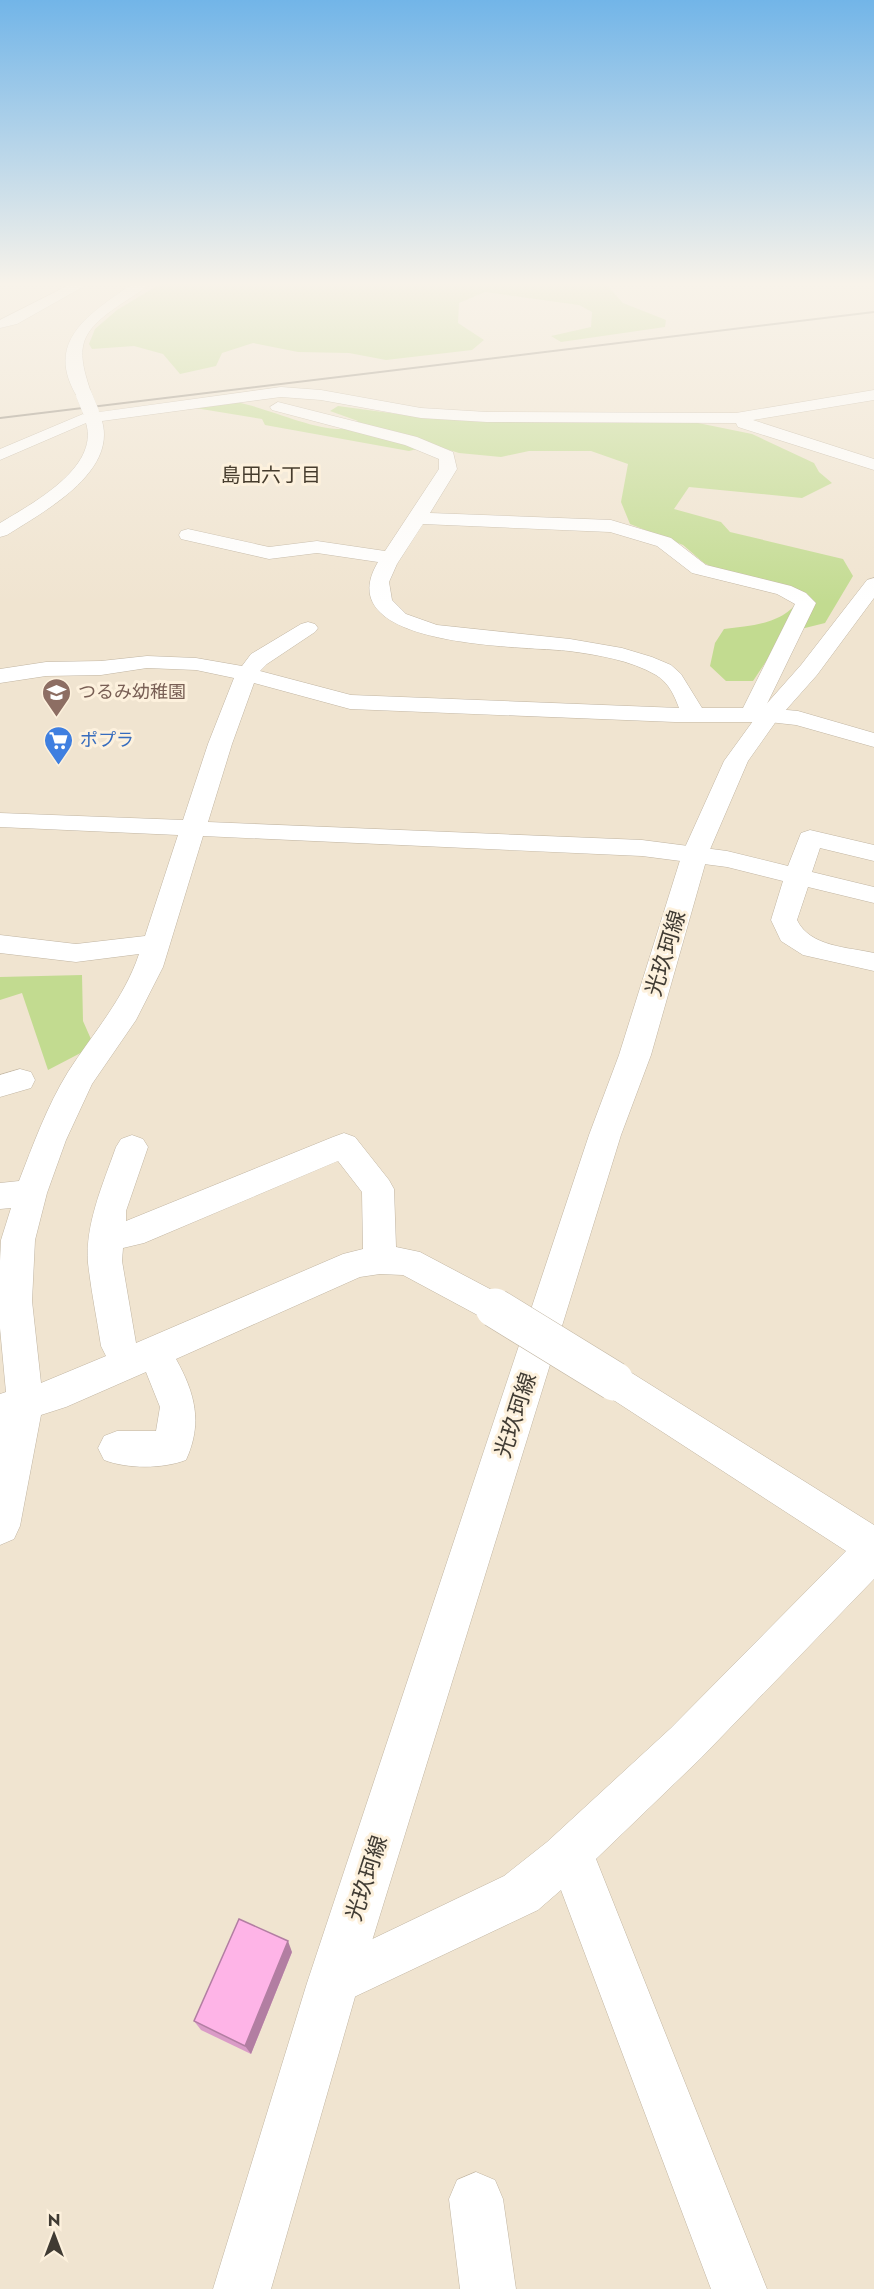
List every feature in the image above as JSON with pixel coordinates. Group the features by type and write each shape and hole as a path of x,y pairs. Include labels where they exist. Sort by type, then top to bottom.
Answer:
{"main road":[{"name":"光玖珂線","path":"242,2289 333,1983 604,1134 635,1055 695,854 736,761 760,714 809,670 874,584"}],"street":[{"path":"0,531 58,492 82,470 97,439 98,429 83,391"},
{"path":"0,455 71,422 92,415 250,396 301,393 370,406 455,416 736,418 874,395"},
{"path":"250,396 254,401 411,441 447,456 448,469 378,582 380,595 387,609 404,621 421,627 457,634 609,652 638,658 664,670 681,686 693,714"},
{"path":"736,418 743,423 769,428 874,465"},
{"path":"418,518 610,526 664,542 699,569 784,590 799,597 806,603 760,714"},
{"path":"188,535 269,553 316,548 391,558"},
{"path":"0,1526 13,1406 18,1240 16,1194 50,1140 79,1080 126,1013 149,967 220,744 246,675 259,659 308,628"},
{"path":"0,676 46,669 172,662 219,668 350,702 651,714 760,714 798,718 874,740"},
{"path":"0,820 588,845 695,854 874,895"},
{"path":"874,854 810,838 796,876 784,920 791,935 813,949 874,962"},
{"path":"0,944 76,953 158,943"},
{"path":"106,1236 132,1234 344,1145 378,1189 380,1260"},
{"path":"117,1448 173,1448 178,1407 171,1384 141,1358 119,1346 105,1261 106,1236 110,1211 132,1147"},
{"path":"13,1406 53,1396 324,1275 355,1264 380,1260 408,1262 495,1308 614,1381 720,1447 874,1549 686,1743 563,1858 521,1893 333,1983"},
{"path":"563,1858 581,1877 739,2289"},
{"path":"476,2199 488,2289"}],"green space":[{"path":"236,402 316,426 341,429 358,421 330,411 338,406 427,418 508,422 698,423 752,434 814,463 819,472 832,483 802,498 689,487 674,509 721,522 730,532 843,559 853,576 825,623 785,633 753,681 726,681 710,666 715,643 724,629 758,624 779,617 796,604 802,594 722,572 704,563 683,545 630,524 621,502 628,464 591,451 529,451 501,457 459,453 433,445 409,451 265,425 262,419 189,407"},
{"path":"82,975 83,1021 94,1046 48,1070 22,993 0,1000 0,977"}],"building":[{"path":"239,1919 288,1941 245,2046 194,2021"}],"railway":[{"path":"0,418 224,391"}],"place":[{"name":"つるみ幼稚園","path":"57,718"},
{"name":"ポプラ","path":"59,766"}],"district":[{"name":"島田六丁目","path":"271,475"}]}
